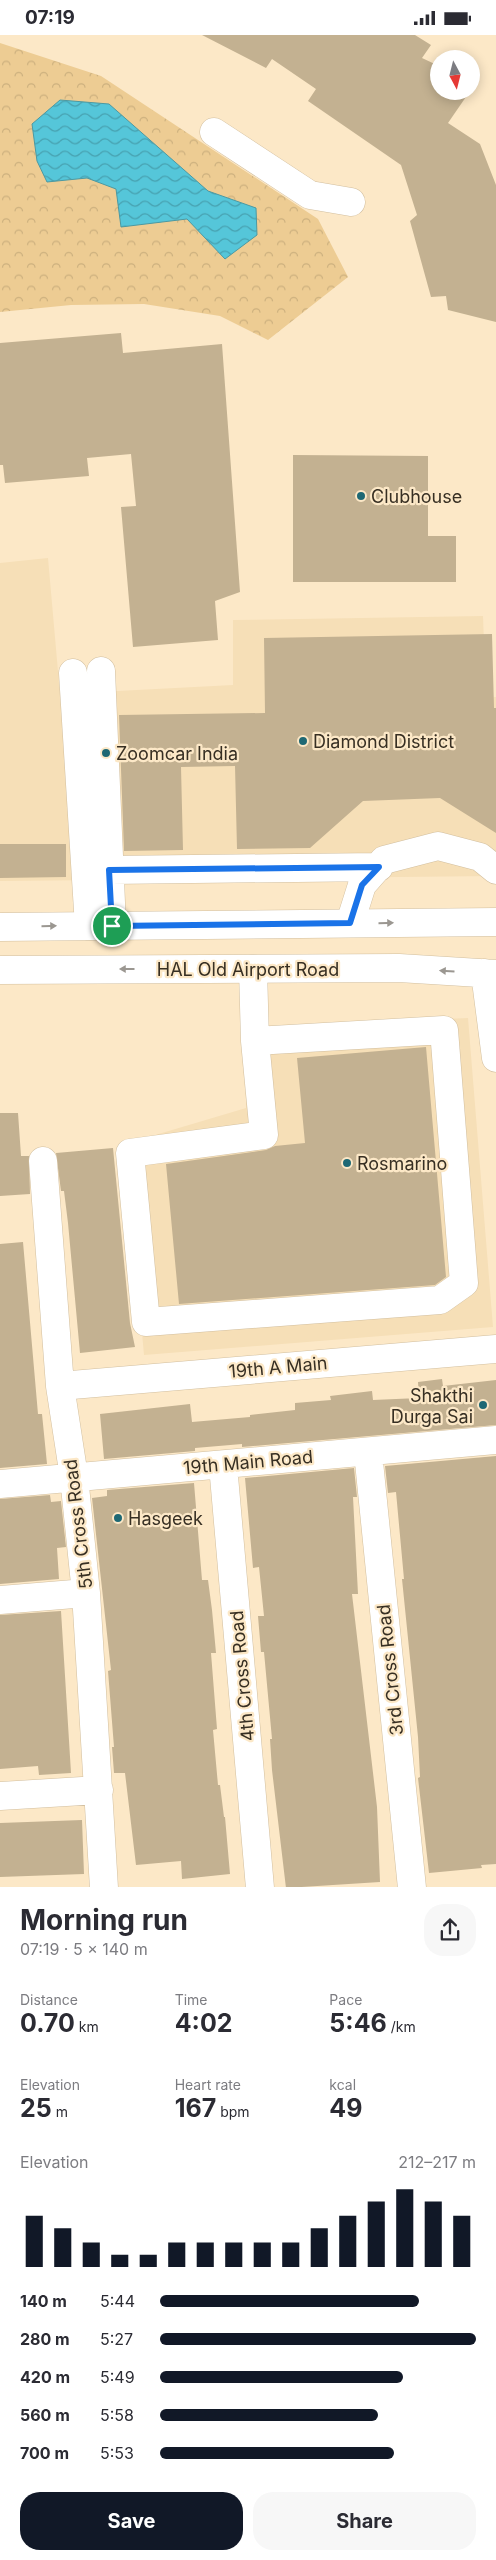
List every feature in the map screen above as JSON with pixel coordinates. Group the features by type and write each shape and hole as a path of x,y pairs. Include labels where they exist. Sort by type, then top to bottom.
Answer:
{"street":[{"path":"214,133 310,195 350,202"},
{"path":"100,926 109,870 101,671"},
{"path":"73,673 87,885 100,926"},
{"path":"350,923 362,885 384,860 438,846 480,857 493,866"},
{"path":"109,870 379,867"},
{"path":"0,927 496,922"},
{"name":"HAL Old Airport Road","path":"0,970 399,968 490,973"},
{"path":"253,969 255,1041 264,1135 130,1153 146,1322 440,1300 464,1283 444,1030 255,1041"},
{"path":"490,973 496,1058"},
{"name":"5th Cross Road","path":"43,1161 60,1386 74,1477 86,1593 104,1887"},
{"name":"19th A Main","path":"60,1386 496,1349"},
{"name":"19th Main Road","path":"0,1484 496,1440"},
{"name":"3rd Cross Road","path":"368,1452 412,1887"},
{"name":"4th Cross Road","path":"223,1465 260,1887"},
{"path":"0,1600 86,1593"},
{"path":"0,1796 99,1790"}],"shaded area":[{"path":"48,558 60,694 233,685 233,620 483,616 486,697 496,697 496,876 0,881 0,563"},
{"path":"468,1018 493,1327 144,1355 125,1144 246,1108 248,1027"}],"green space":[{"path":"0,43 101,76 318,219 348,277 268,340 220,316 144,304 71,305 0,312"}],"water":[{"path":"60,100 109,104 208,191 256,208 257,235 225,259 187,219 121,227 116,189 87,178 47,182 37,161 32,124"}],"building":[{"path":"202,35 415,35 431,45 422,58 430,62 430,100 464,100 448,123 480,144 496,185 496,322 448,310 446,296 431,297 410,221 417,215 401,165 308,101 316,89 272,59 266,68"},
{"path":"121,333 123,353 222,344 240,592 215,601 218,640 133,647 121,507 136,506 131,454 87,458 89,476 5,483 3,465 0,465 0,343"},
{"name":"Clubhouse","path":"293,455 428,456 428,536 456,536 456,582 293,582"},
{"name":"Diamond District","path":"492,634 494,708 496,708 496,833 440,798 363,801 310,848 237,849 235,766 181,767 183,850 124,851 119,715 265,713 264,638"},
{"path":"0,844 66,844 66,877 0,878"},
{"path":"426,1047 446,1277 435,1285 179,1304 166,1164 266,1150 275,1146 305,1143 297,1058"},
{"path":"0,1113 18,1113 21,1156 29,1156 30,1194 0,1196"},
{"path":"113,1148 130,1323 135,1347 80,1353 68,1223 56,1153"},
{"path":"23,1242 38,1414 42,1414 47,1464 0,1468 0,1244"},
{"path":"442,1379 443,1386 496,1380 496,1425 242,1447 242,1444 195,1448 195,1451 104,1459 100,1414 190,1404 192,1422 250,1417 250,1415 295,1410 295,1403 331,1400 330,1396 372,1391 373,1400 419,1398 418,1382"},
{"path":"496,1456 496,1864 481,1865 482,1868 429,1873 418,1778 420,1777 418,1737 402,1579 404,1579 396,1492 388,1493 385,1466"},
{"path":"354,1468 357,1497 353,1497 358,1594 352,1594 377,1807 380,1882 286,1887 272,1770 270,1739 272,1739 264,1652 261,1652 258,1616 264,1616 259,1567 253,1568 245,1478"},
{"path":"194,1483 202,1580 208,1580 216,1653 211,1653 217,1729 213,1730 218,1785 220,1785 225,1817 230,1874 182,1879 181,1861 136,1865 125,1773 114,1773 112,1747 114,1747 108,1671 111,1670 92,1498 107,1496 107,1490"},
{"path":"50,1495 51,1502 61,1501 66,1547 57,1548 59,1579 0,1584 0,1499"},
{"path":"61,1611 71,1773 39,1775 38,1766 0,1769 0,1615"},
{"path":"82,1820 84,1874 0,1877 0,1823"}],"place":[{"name":"Clubhouse","path":"361,496"},
{"name":"Diamond District","path":"303,741"},
{"name":"Zoomcar India","path":"106,753"},
{"name":"Rosmarino","path":"347,1163"},
{"name":"Shakthi Durga Sai","path":"483,1405"},
{"name":"Hasgeek","path":"118,1518"}],"route":[{"path":"379,867 362,885 350,923 112,926 109,870 379,867"}]}
